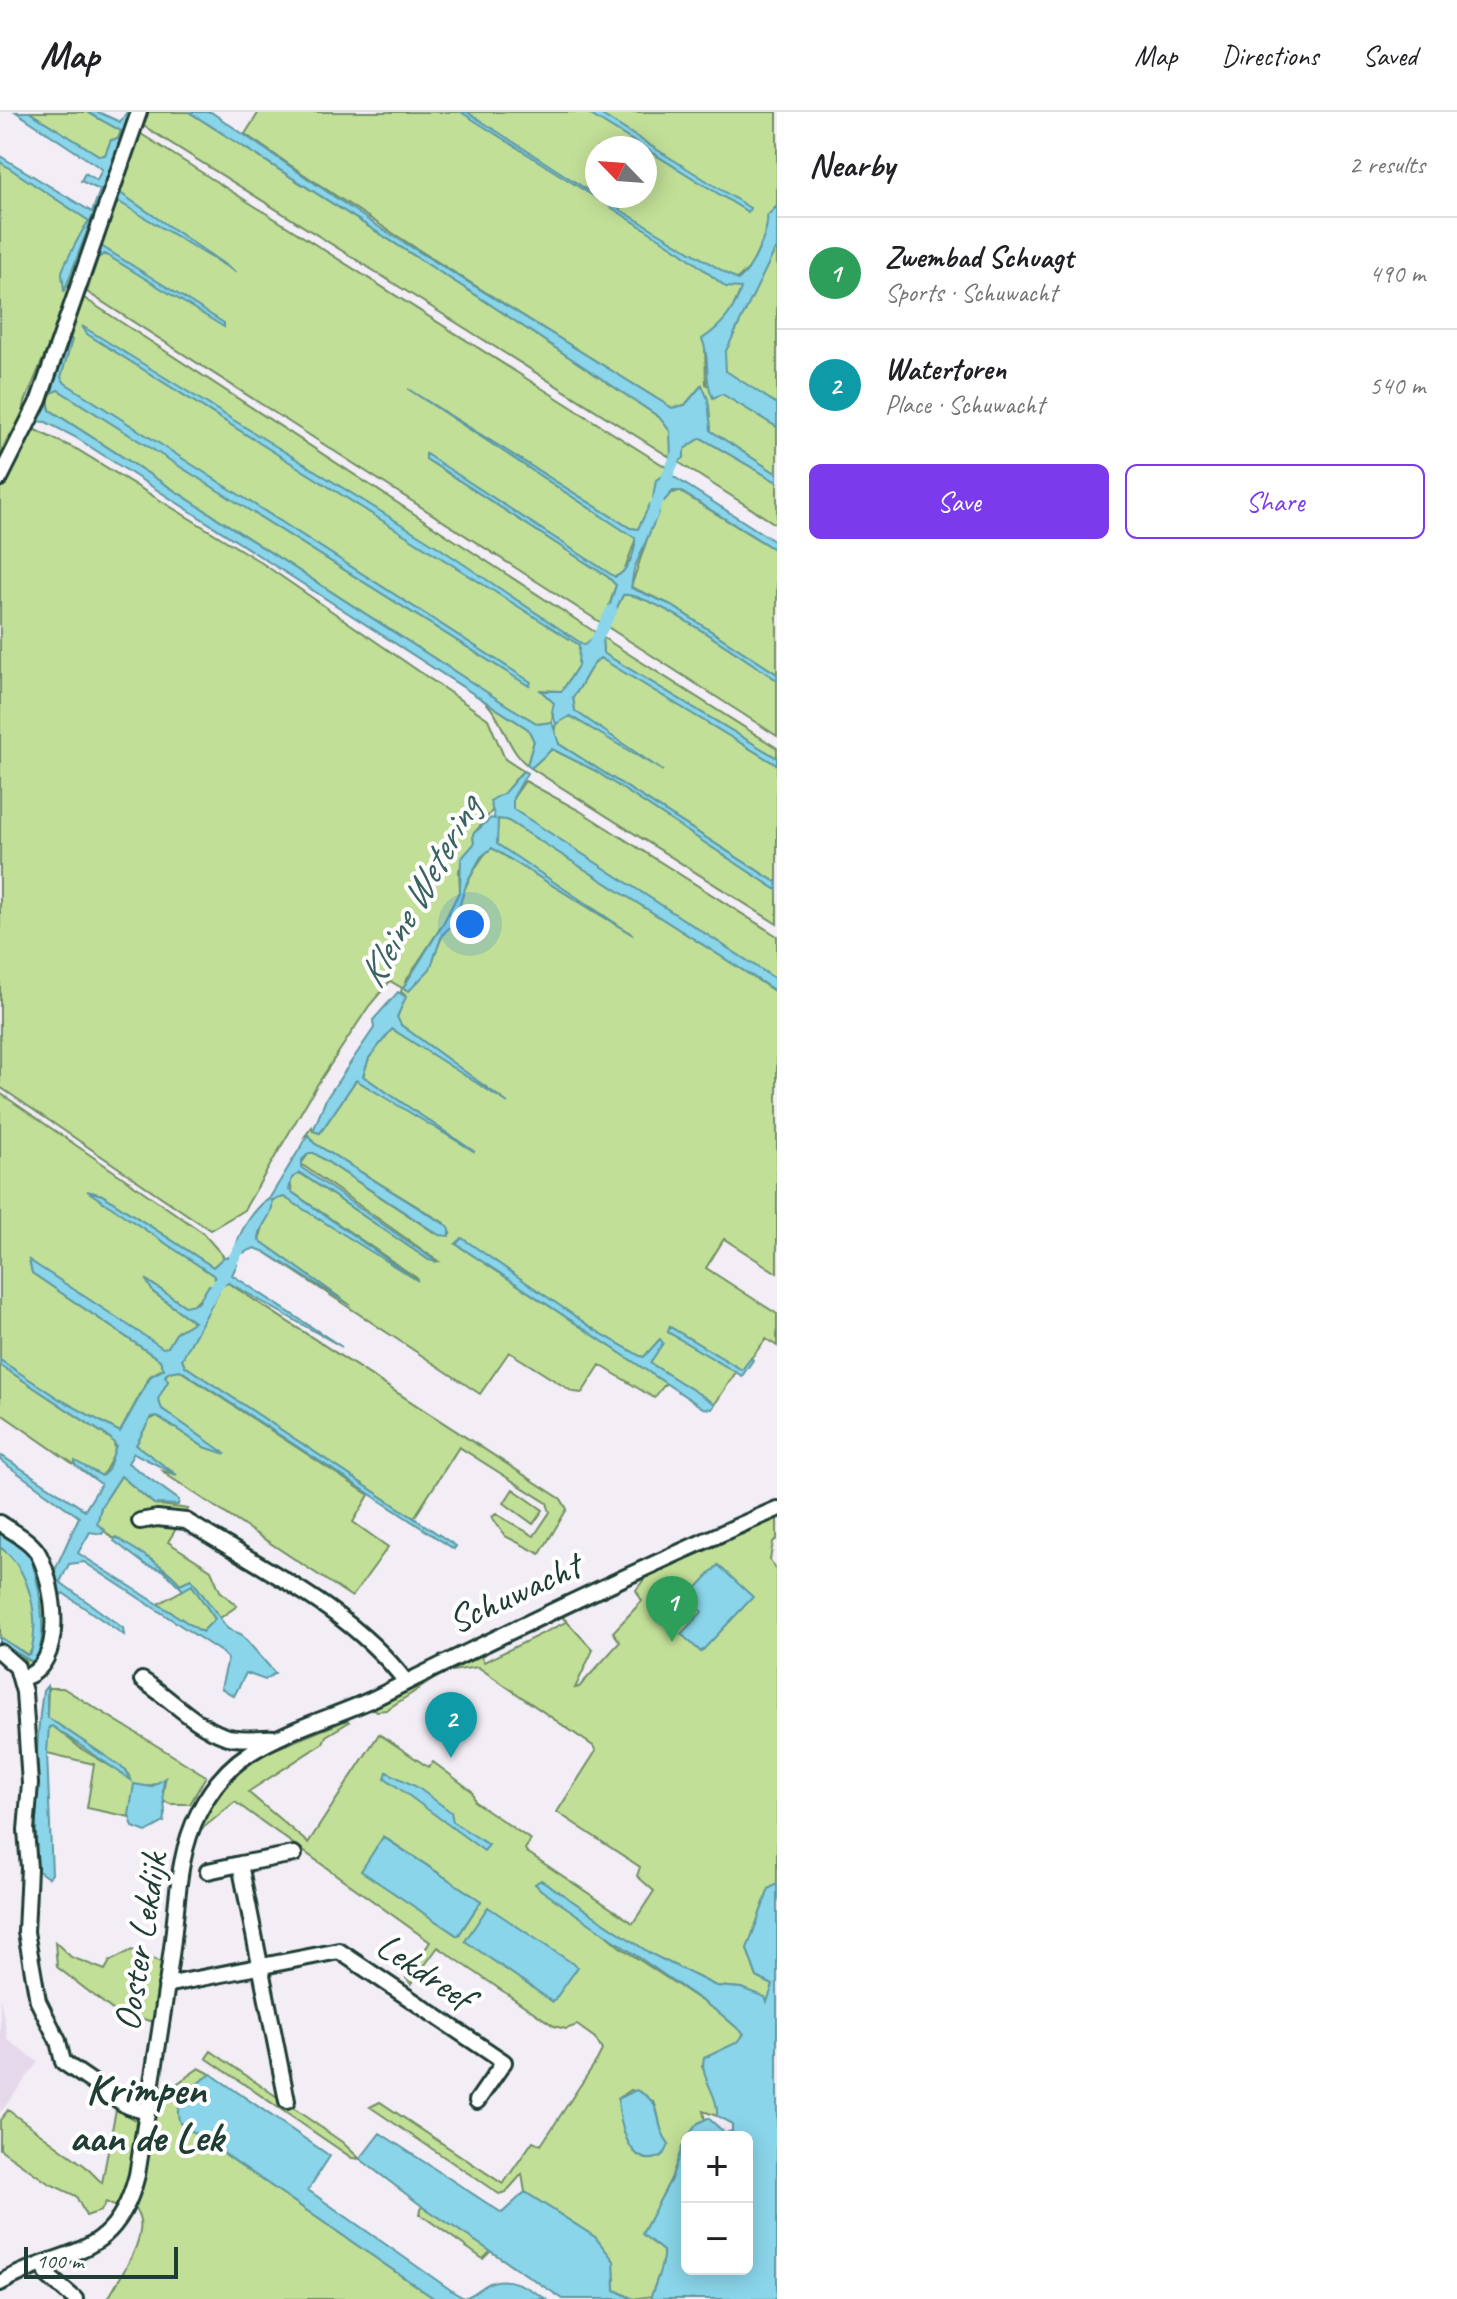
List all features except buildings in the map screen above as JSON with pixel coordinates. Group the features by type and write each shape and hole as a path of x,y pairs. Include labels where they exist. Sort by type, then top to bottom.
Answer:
{"street":[{"path":"0,478 36,404 139,112"},
{"name":"Schuwacht","path":"219,1780 249,1754 280,1738 406,1682 644,1566 777,1509"},
{"path":"140,1521 157,1518 186,1521 311,1598 361,1635 406,1682"},
{"path":"0,1523 39,1554 52,1614 50,1653 43,1667 22,1678"},
{"path":"0,1652 17,1667 22,1678 25,1744 30,1756 26,1932 38,2001 58,2041 63,2062 127,2106 147,2112"},
{"name":"Schuwacht","path":"142,1680 173,1699 181,1710 226,1737 280,1738"},
{"name":"Ooster Lekdijk","path":"0,2283 102,2239 122,2219 137,2175 166,1985 180,1866 198,1814 219,1780"},
{"path":"208,1871 294,1854"},
{"path":"240,1864 287,2101"},
{"name":"Lekdreef","path":"166,1985 339,1951 504,2062 477,2101"},
{"path":"44,2264 48,2276 75,2299"}],"shaded area":[{"path":"0,1998 8,2040 38,2062 0,2113"}],"green space":[{"path":"29,112 87,112 121,131 118,139 111,140 105,155 100,156"},
{"path":"143,112 189,112 479,297 659,417 670,431 673,459 139,123"},
{"path":"259,112 777,112 777,206 768,216 769,228 750,268 728,286 742,287 731,312 705,345 706,384 777,427 777,474 711,431 709,406 701,386 685,405 672,408 245,134"},
{"path":"138,132 669,469 655,487 654,499 679,491 777,551 777,674 669,604 631,587 658,506 648,509 638,529 630,528 442,411 636,538 624,572 615,577 426,455 426,459 608,577 616,585 607,612 612,617 623,595 637,597 677,615 777,680 777,736 87,292"},
{"path":"0,158 93,219 61,316 25,402 21,422 8,438 0,456"},
{"path":"777,235 777,413 717,374 722,355"},
{"path":"84,298 598,634 581,649 578,666 562,691 541,690 554,703 552,722 538,724 508,706 50,410 50,384 54,369"},
{"path":"31,428 78,450 259,561 488,719 505,759 523,771 473,834 474,844 459,870 460,891 443,924 405,982 415,984 430,967 468,882 492,848 633,935 496,844 498,819 507,820 665,918 777,993 777,1273 724,1239 706,1268 777,1314 777,1346 766,1339 742,1370 670,1327 668,1332 736,1372 715,1404 650,1363 660,1339 644,1357 640,1356 595,1330 462,1239 456,1244 666,1383 654,1398 600,1365 582,1393 573,1392 509,1352 480,1394 265,1252 350,1305 259,1240 271,1200 284,1197 418,1279 292,1192 290,1182 295,1173 300,1173 429,1260 438,1261 301,1164 309,1153 314,1153 435,1233 450,1233 444,1223 314,1143 308,1135 305,1136 312,1127 313,1131 320,1133 356,1080 449,1135 363,1076 369,1058 392,1029 490,1091 401,1025 397,1018 405,995 401,992 402,988 390,981 369,1006 317,1085 244,1210 210,1230 0,1087 0,486"},
{"path":"701,438 777,482 777,525 678,462 684,457 684,449"},
{"path":"602,637 777,748 777,758 603,653"},
{"path":"600,657 777,765 777,883 559,744 554,732 556,723 570,716 640,756 575,711 573,697"},
{"path":"481,698 528,729 534,741 527,765 514,750 495,714"},
{"path":"552,749 594,770 777,890 777,924 531,768"},
{"path":"525,781 580,811 777,936 777,980 512,809 513,798"},
{"path":"0,1093 202,1232 224,1257 213,1267 102,1195 90,1192 213,1275 216,1282 192,1306 185,1306 148,1281 153,1292 194,1322 177,1332 168,1348 162,1348 30,1261 32,1273 160,1360 164,1368 150,1376 120,1432 59,1399 0,1360"},
{"path":"228,1283 561,1499 567,1509 540,1554 505,1536 492,1517 496,1514 534,1536 550,1512 547,1503 459,1447 414,1518 185,1366 182,1359 218,1292 217,1287"},
{"path":"0,1365 114,1441 115,1453 102,1476 75,1462 75,1465 0,1413"},
{"path":"179,1370 369,1495 353,1522 388,1547 352,1597 167,1475 163,1471 174,1474 136,1445 149,1420 157,1416 204,1447 222,1452 162,1409 157,1399 168,1381 165,1376"},
{"path":"121,1476 154,1504 188,1509 168,1542 211,1570 220,1591 237,1606 220,1618 191,1579 180,1584 158,1565 112,1538 97,1524 101,1507"},
{"path":"513,1489 543,1510 533,1524 504,1503"},
{"path":"777,1518 777,1539 773,1542 770,1560 777,1571 777,1884 769,1889 747,1949 757,1977 773,1985 769,2001 741,1988 716,1986 651,1954 541,1880 620,1947 721,2014 744,2034 738,2042 702,2066 718,2102 717,2116 703,2111 705,2120 693,2131 681,2131 681,2150 671,2179 643,2233 663,2251 661,2268 652,2296 633,2299 615,2290 614,2261 595,2237 525,2192 522,2174 506,2192 499,2194 370,2107 380,2102 503,2184 533,2141 541,2145 597,2060 602,2050 595,2038 577,2025 566,2029 554,2026 438,1947 411,1984 406,1978 430,1942 235,1802 193,1836 208,1802 248,1760 347,1720 349,1722 326,1736 323,1743 248,1792 308,1843 379,1734 428,1767 433,1762 472,1791 475,1802 531,1840 525,1849 527,1852 633,1923 654,1891 637,1876 640,1867 557,1812 596,1751 593,1746 478,1667 445,1672 386,1710 373,1708 376,1703 385,1703 410,1685 479,1653 484,1662 566,1622 560,1614 593,1650 575,1688 579,1687 620,1642 613,1632 642,1601 636,1590 652,1569","holes":["384,1837 481,1901 458,1936 407,1901","631,2090 654,2102 663,2133 669,2144 624,2133 618,2099"]},
{"path":"0,1547 18,1563 29,1589 35,1638 28,1655 0,1637"},
{"path":"39,1579 47,1636 40,1658 32,1668 25,1667 0,1647 0,1643 28,1661 39,1650"},
{"path":"192,1585 215,1619 202,1632 158,1604"},
{"path":"48,1688 63,1688 206,1776 190,1804 170,1804 162,1800 165,1780 144,1788 135,1785 130,1817 87,1808 94,1764 47,1753 46,1733 52,1725 80,1748 130,1778 126,1770 47,1717"},
{"path":"55,1942 71,1957 105,1970 110,1961 132,1950 163,1963 154,2022 114,2011 57,1967"},
{"path":"211,2051 342,2142 360,2159 352,2158 206,2058"},
{"path":"199,2068 211,2074 187,2094 180,2123 435,2299 108,2299 138,2241 139,2217 134,2208 154,2088 168,2090"},
{"path":"116,2109 136,2121 130,2187 120,2209 106,2202 101,2211 86,2216 76,2196 48,2183 0,2149 0,2120 8,2110 85,2166 102,2183"},
{"path":"422,2206 491,2251 483,2259 420,2214"}],"water":[{"path":"16,112 29,112 100,156 105,155 111,140 118,139 121,131 87,112 98,112 120,122 127,112 132,112 64,292 62,272 89,221 0,162 0,156 92,212 100,190 81,181 85,173 97,180 102,169"},
{"path":"189,112 211,112 374,224 672,408 685,405 702,385 708,399 711,431 777,474 777,482 701,438 684,449 684,458 678,462 671,460 670,431 659,417 479,297"},
{"path":"461,112 467,112 585,191"},
{"path":"586,112 597,112 635,136 625,136"},
{"path":"657,150 750,208 748,212 657,156"},
{"path":"127,162 119,192 237,273 119,202 112,209"},
{"path":"777,206 777,246 725,353 726,371 777,404 777,427 722,394 713,398 702,339 727,317 741,288 726,287 681,252 612,208 617,208 738,280 754,260 767,216"},
{"path":"98,244 224,323 224,327 105,254 98,258 82,303 80,300"},
{"path":"82,326 438,547 584,645 598,634 602,637 603,653 777,758 777,765 600,658 573,697 575,711 663,771 570,716 556,724 552,712 554,703 541,691 562,691 578,666 579,645 87,334"},
{"path":"69,337 72,340 61,377 65,383 531,682 529,686 58,390 49,391"},
{"path":"408,389 630,528 638,529 650,504 657,505 659,511 634,569 631,588 669,604 777,674 777,680 676,616 636,597 623,595 610,622 605,621 616,585 608,577 426,459 426,454 615,577 624,571 630,560 635,538"},
{"path":"47,399 50,410 508,706 538,724 552,722 559,744 777,883 777,890 594,770 552,749 531,768 527,765 534,741 528,729 75,437 46,422 34,421"},
{"path":"668,473 777,543 777,551 680,491 673,491 664,501 653,498 656,480"},
{"path":"523,771 527,773 513,798 513,809 777,980 777,992 507,820 498,819 497,844 633,935 492,848 481,857 467,882 454,923 442,935 430,969 409,991 403,988 460,890 461,859 474,844 473,834 491,818 495,819 490,801 504,793"},
{"path":"398,992 406,997 397,1017 401,1025 508,1103 392,1029 369,1058 363,1076 475,1152 356,1080 320,1133 313,1131 326,1099 374,1028 373,1020"},
{"path":"308,1135 314,1143 449,1227 449,1236 439,1235 314,1153 309,1153 302,1160 302,1168 437,1262 429,1260 300,1173 292,1178 289,1190 418,1281 284,1197 272,1200 271,1211 259,1240 350,1305 265,1252 255,1248 243,1253 236,1250 248,1222 269,1199"},
{"path":"87,1191 102,1195 213,1267 224,1257 232,1257 237,1264 232,1275 342,1347 229,1283 219,1284 213,1275"},
{"path":"462,1238 595,1330 640,1356 644,1357 660,1339 663,1343 650,1363 715,1404 712,1409 703,1408 456,1244"},
{"path":"29,1260 163,1348 168,1347 177,1332 194,1322 153,1292 146,1280 185,1306 198,1303 209,1285 217,1287 219,1292 182,1359 185,1366 456,1546 454,1549 180,1370 168,1372 165,1376 168,1381 158,1399 162,1409 226,1454 204,1447 157,1416 151,1417 136,1445 177,1475 134,1453 128,1463 179,1500 178,1505 154,1504 121,1476 101,1507 97,1524 105,1530 102,1534 90,1532 78,1553 202,1632 215,1619 192,1585 183,1590 163,1570 146,1565 114,1541 116,1537 159,1565 180,1584 191,1579 228,1629 241,1634 275,1673 265,1680 246,1673 234,1696 221,1688 228,1659 221,1652 84,1562 69,1564 60,1582 123,1628 124,1635 63,1593 56,1600 54,1572 79,1517 0,1460 2,1456 85,1510 101,1484 75,1465 75,1461 102,1476 108,1470 116,1446 110,1438 0,1365 0,1360 59,1399 120,1432 151,1376 164,1369 160,1360 32,1273"},
{"path":"670,1327 742,1370 751,1358 753,1360 742,1376 668,1332"},
{"path":"0,1531 26,1550 35,1573 42,1625 38,1654 33,1662 0,1643 0,1637 27,1655 31,1653 34,1624 25,1581 19,1568 0,1547"},
{"path":"718,1565 753,1597 701,1652 681,1634 702,1612 687,1598"},
{"path":"47,1686 47,1717 126,1770 131,1780 52,1726 49,1727 47,1753 52,1874 48,1878 37,1870 36,1803 40,1713 43,1691"},
{"path":"387,1772 417,1787 451,1812 453,1822 489,1845 484,1851 385,1778"},
{"path":"165,1778 164,1822 146,1832 133,1827 129,1815 134,1784 151,1787"},
{"path":"383,1837 481,1901 458,1936 361,1871"},
{"path":"541,1880 651,1954 716,1986 741,1988 765,1997 767,2002 773,1985 757,1977 747,1949 769,1889 777,1884 777,2299 650,2299 661,2268 663,2251 642,2234 671,2179 681,2150 681,2275 753,2275 753,2131 732,2131 732,2124 717,2116 703,2065 704,2058 738,2042 744,2034 721,2014 535,1884"},
{"path":"488,1907 578,1967 553,2002 465,1941"},
{"path":"211,2074 330,2156 308,2190 455,2293 464,2298 494,2282 510,2281 546,2299 435,2299 180,2123 181,2100 191,2088"},
{"path":"636,2090 652,2101 669,2144 665,2153 657,2158 647,2159 638,2155 623,2128 618,2099"},
{"path":"708,2118 723,2131 692,2131 698,2123"},
{"path":"380,2133 502,2213 525,2192 595,2237 614,2261 615,2290 633,2299 563,2299 422,2206 360,2159"}],"waterway":[{"name":"Kleine Wetering","path":"651,517 679,448"},
{"name":"Kleine Wetering","path":"592,648 612,610"},
{"name":"Kleine Wetering","path":"209,1299 246,1238"}],"place":[{"name":"Zwembad Schuagt","path":"672,1642"},
{"name":"Watertoren","path":"451,1758"}],"district":[{"name":"Krimpen aan de Lek","path":"146,2113"}]}
